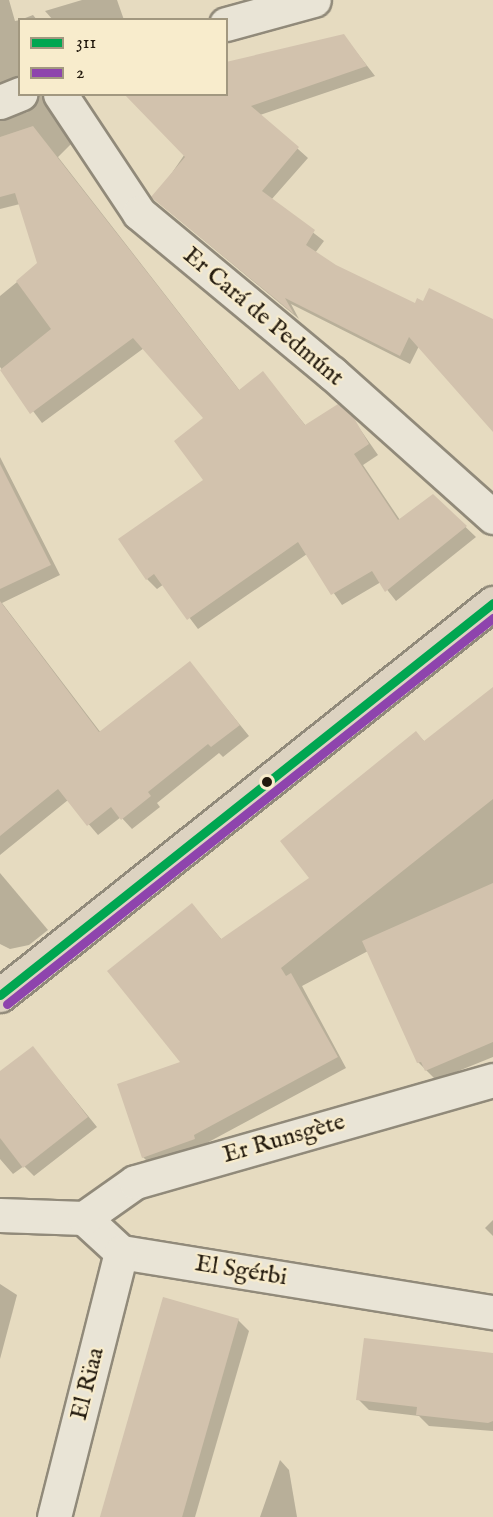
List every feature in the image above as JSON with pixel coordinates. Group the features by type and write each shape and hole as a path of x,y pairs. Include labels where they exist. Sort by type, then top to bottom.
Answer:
{"main road":[{"path":"0,995 493,603"}],"street":[{"path":"228,23 314,0"},
{"path":"0,102 18,95"},
{"name":"Er Cará de Pedmúnt","path":"61,96 139,213 332,373 493,517"},
{"name":"Er Runsgète","path":"84,1218 135,1182 493,1080"},
{"path":"0,1215 84,1218 121,1251"},
{"name":"El Sgérbi","path":"121,1251 493,1312"},
{"name":"El Rïaa","path":"54,1517 121,1251"}],"building":[{"path":"344,34 367,66 251,106 299,147 262,191 315,230 306,245 336,265 415,303 417,298 423,301 429,288 493,319 493,432 409,337 400,356 285,298 294,314 151,197 185,157 126,96 228,96 228,62"},
{"path":"33,126 239,390 263,371 305,425 338,404 354,418 369,444 354,454 398,520 433,494 467,526 385,592 372,571 331,595 298,542 187,620 154,574 146,580 118,539 203,480 174,441 203,418 133,338 30,414 0,370 51,329 16,281 37,263 15,193 0,197 0,137"},
{"path":"0,464 51,565 0,589"},
{"path":"0,601 99,732 190,661 240,725 211,747 208,744 148,792 151,796 121,820 111,807 87,826 58,789 0,836"},
{"path":"493,687 493,799 281,968 286,976 291,973 338,1057 194,1135 195,1139 142,1158 117,1084 180,1062 107,971 192,903 221,939 309,878 280,841 416,731 424,741"},
{"path":"493,883 493,1042 425,1071 421,1062 417,1063 362,941"},
{"path":"33,1046 88,1117 23,1168 0,1138 0,1071"},
{"path":"163,1297 239,1319 182,1517 100,1517"},
{"path":"364,1338 493,1353 493,1421 488,1423 416,1415 417,1407 356,1400"}],"transit line":[{"name":"311","path":"0,995 493,603"},
{"name":"2","path":"7,1004 493,618"}]}
